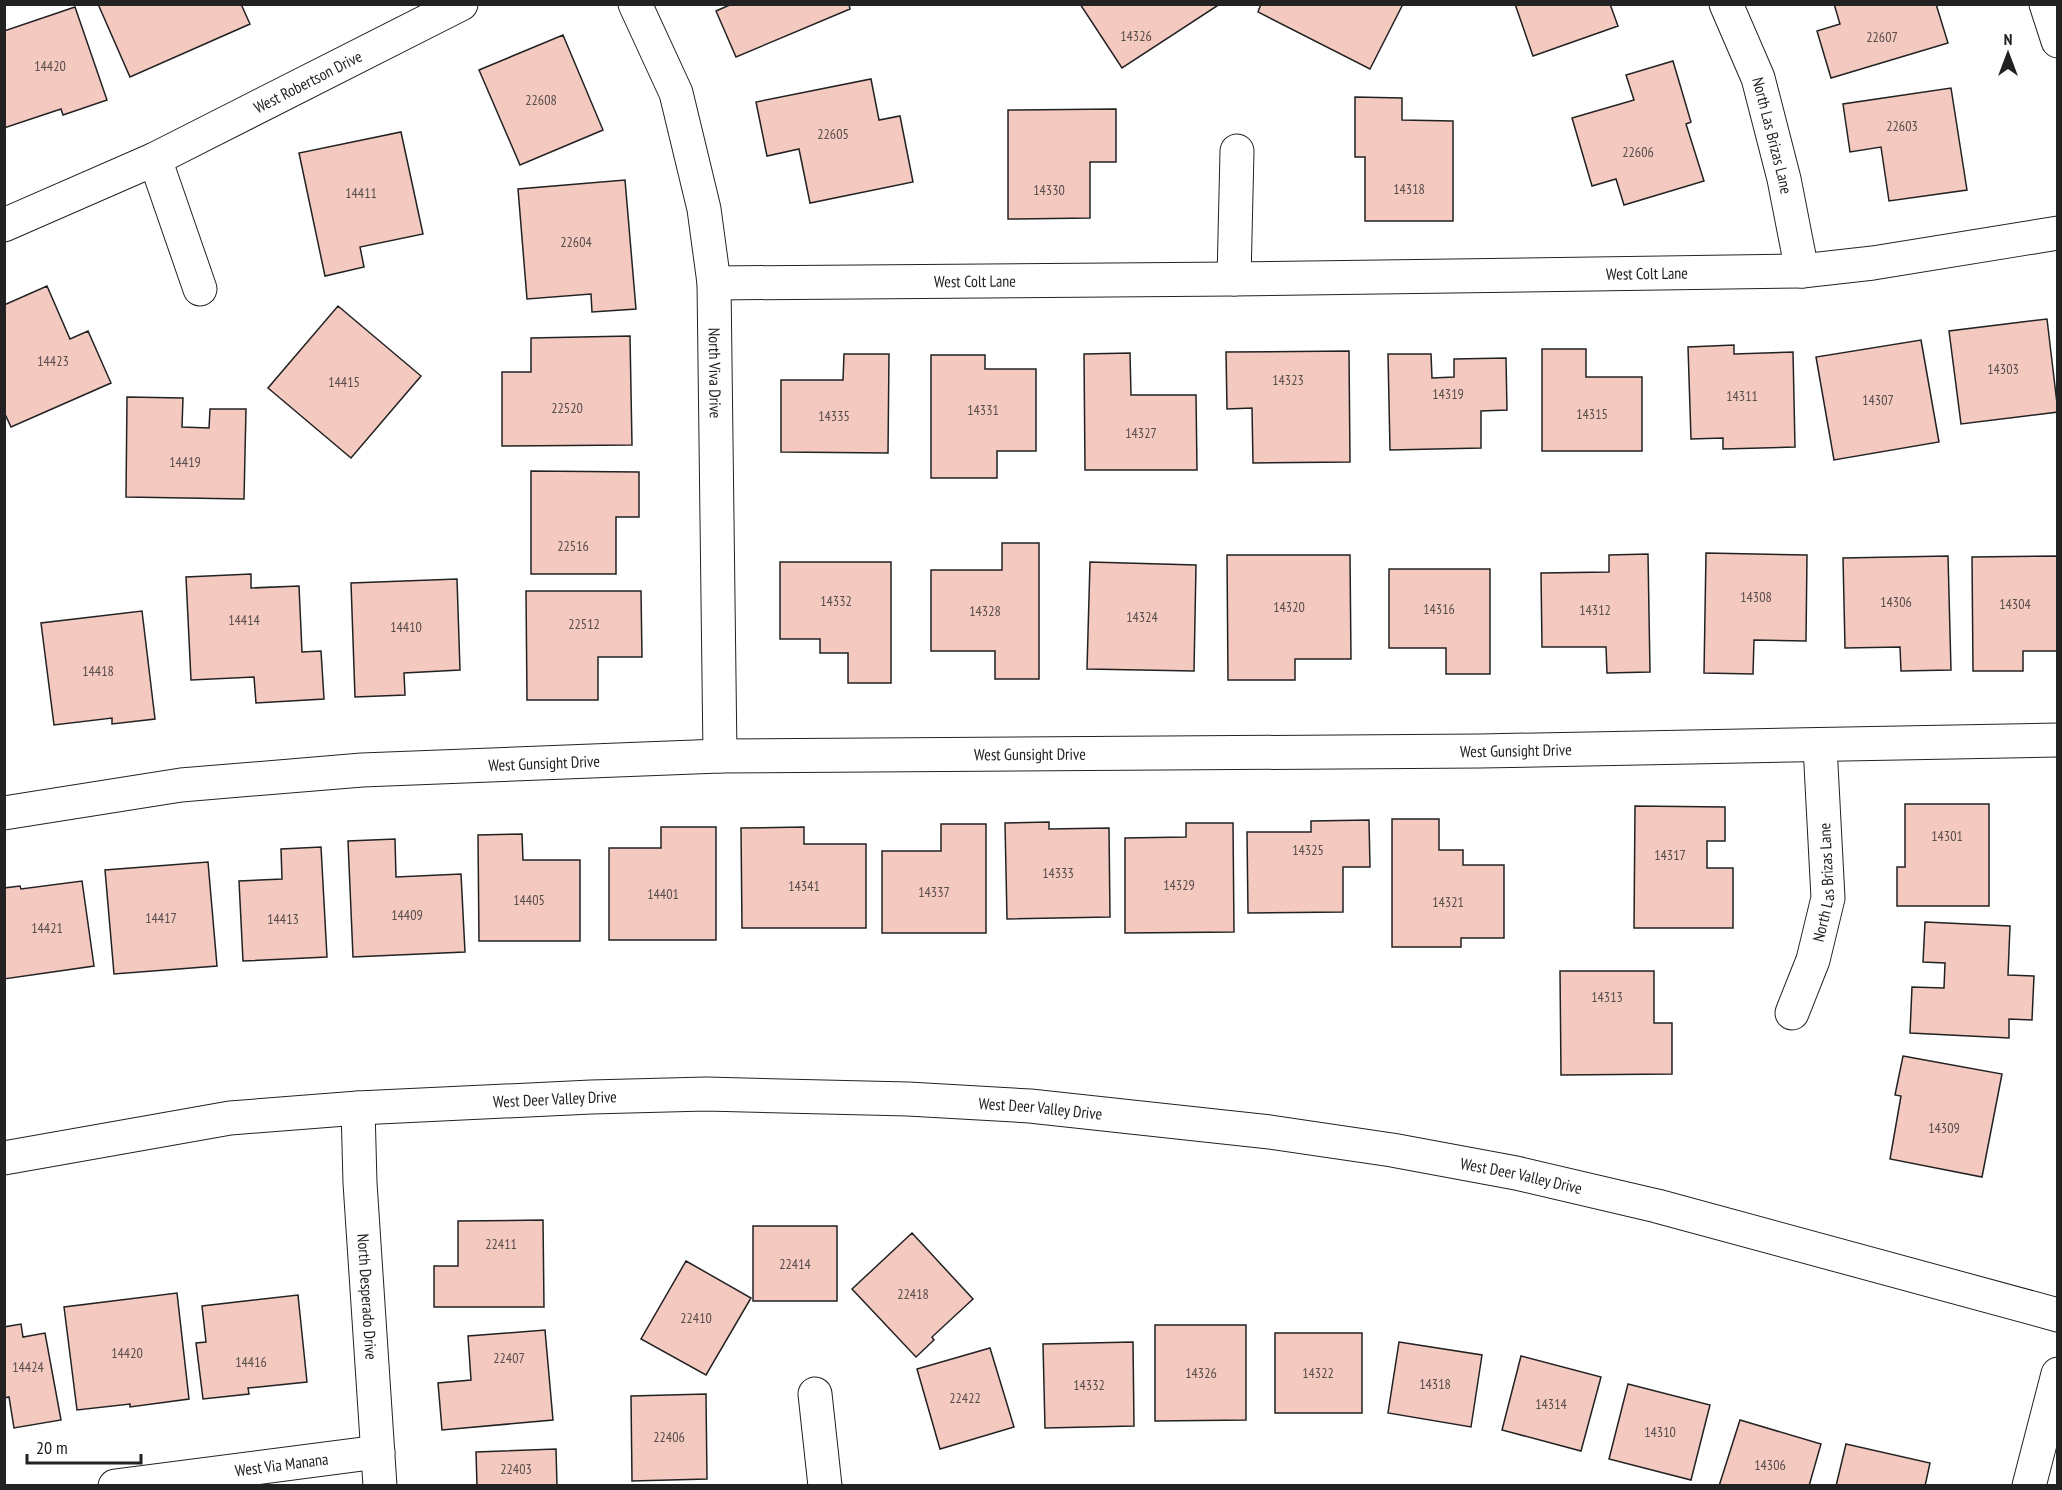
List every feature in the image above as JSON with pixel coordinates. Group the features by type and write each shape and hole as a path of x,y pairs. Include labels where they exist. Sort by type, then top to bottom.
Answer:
{"street":[{"name":"West Robertson Drive","path":"4,225 155,159 461,4"},
{"name":"North Viva Drive","path":"634,4 676,93 704,209 714,282 720,756"},
{"name":"North Las Brizas Lane","path":"1726,4 1758,78 1784,178 1802,271"},
{"path":"2046,4 2058,41"},
{"path":"1234,279 1237,151"},
{"path":"155,159 200,289"},
{"name":"West Colt Lane","path":"714,282 1234,279 1802,271 1873,264 2058,233"},
{"name":"West Gunsight Drive","path":"4,813 181,785 351,771 720,756 1468,751 2058,740"},
{"name":"North Las Brizas Lane","path":"1792,1013 1813,960 1828,898 1820,746"},
{"name":"West Deer Valley Drive","path":"4,1158 230,1118 358,1108 706,1094 820,1096 1030,1106 1270,1132 1392,1150 1516,1173 1657,1206 2058,1315"},
{"name":"North Desperado Drive","path":"358,1108 360,1182 380,1485"},
{"path":"2029,1485 2058,1374"},
{"path":"816,1394 825,1485"},
{"name":"West Via Manana","path":"114,1485 378,1452"}],"building":[{"path":"98,4 241,4 250,24 130,77"},
{"path":"732,4 849,4 850,9 736,57 716,11"},
{"path":"1080,4 1220,4 1122,68"},
{"path":"1261,4 1403,4 1370,69 1258,12"},
{"path":"1515,4 1610,4 1618,26 1533,56"},
{"path":"1834,4 1936,4 1948,43 1831,78 1817,31 1840,24"},
{"path":"75,7 107,100 63,115 61,109 4,128 4,31"},
{"path":"563,35 603,130 520,165 479,70"},
{"path":"1673,61 1691,122 1686,124 1704,181 1624,205 1616,179 1592,186 1572,118 1634,100 1626,75"},
{"path":"871,79 879,120 900,116 913,182 810,203 799,149 767,156 756,102"},
{"path":"1951,88 1967,190 1889,201 1881,147 1850,152 1843,104"},
{"path":"1355,97 1402,98 1402,120 1453,121 1453,221 1365,221 1365,157 1355,157"},
{"path":"1116,109 1116,162 1090,162 1090,218 1008,219 1008,110"},
{"path":"401,132 423,234 360,247 364,267 325,276 299,153"},
{"path":"625,180 636,309 592,312 591,294 527,299 518,189"},
{"path":"47,286 70,339 88,331 111,383 11,427 4,412 4,305"},
{"path":"338,306 421,376 351,458 268,388"},
{"path":"2047,319 2058,412 1961,424 1949,331"},
{"path":"630,336 632,445 502,446 502,372 531,372 531,338"},
{"path":"1921,340 1939,442 1834,460 1816,357"},
{"path":"1734,345 1734,354 1793,352 1795,447 1723,449 1723,438 1691,439 1688,347"},
{"path":"1542,349 1586,349 1586,377 1642,377 1642,451 1542,451"},
{"path":"1349,351 1350,462 1253,463 1252,408 1227,409 1226,352"},
{"path":"1130,353 1131,395 1196,395 1197,470 1085,470 1084,354"},
{"path":"844,354 889,354 888,453 781,452 781,380 843,380"},
{"path":"1388,354 1431,354 1432,378 1454,377 1454,359 1506,358 1507,410 1481,411 1481,448 1390,450"},
{"path":"931,355 985,355 985,369 1036,369 1036,451 997,451 997,478 931,478"},
{"path":"127,397 183,398 182,427 209,428 210,409 246,409 244,499 126,497"},
{"path":"531,471 639,472 639,517 616,517 616,574 531,574"},
{"path":"1002,543 1039,543 1039,679 995,679 995,651 931,651 931,570 1002,570"},
{"path":"1706,553 1807,555 1806,641 1754,640 1753,674 1704,673"},
{"path":"1648,554 1650,672 1607,673 1606,647 1542,647 1541,573 1609,572 1609,555"},
{"path":"1227,555 1350,555 1351,659 1295,659 1295,680 1228,680"},
{"path":"1948,556 1951,670 1901,671 1900,647 1845,648 1843,558"},
{"path":"2058,556 2058,651 2023,651 2023,671 1973,671 1972,557"},
{"path":"780,562 891,562 891,683 848,683 848,653 820,653 820,639 780,639"},
{"path":"1090,562 1196,565 1194,671 1087,669"},
{"path":"1389,569 1490,569 1490,674 1446,674 1446,648 1389,648"},
{"path":"251,574 251,588 299,586 302,652 321,651 324,699 256,703 254,677 191,680 186,577"},
{"path":"457,579 460,670 404,673 405,695 355,697 351,583"},
{"path":"526,591 641,591 642,657 598,657 598,700 527,700"},
{"path":"142,611 155,719 112,724 112,718 54,725 41,623"},
{"path":"1905,804 1989,804 1989,906 1897,906 1897,867 1905,867"},
{"path":"1635,806 1725,807 1725,841 1707,841 1707,868 1733,868 1733,928 1634,928"},
{"path":"1392,819 1439,819 1439,850 1463,850 1463,865 1504,865 1504,938 1461,938 1461,947 1392,947"},
{"path":"1369,820 1370,867 1343,867 1343,912 1248,913 1247,832 1311,832 1311,821"},
{"path":"1049,822 1049,829 1109,828 1110,917 1007,919 1005,823"},
{"path":"1186,823 1233,823 1234,932 1125,933 1125,838 1186,837"},
{"path":"941,824 986,824 986,933 882,933 882,851 941,851"},
{"path":"661,827 716,827 716,940 609,940 609,848 661,848"},
{"path":"804,827 804,844 866,844 866,928 742,928 741,828"},
{"path":"522,834 523,860 580,860 580,941 479,941 478,835"},
{"path":"395,839 396,877 461,874 465,952 353,957 348,841"},
{"path":"321,847 327,957 243,961 239,881 282,879 281,849"},
{"path":"208,862 217,966 114,974 105,870"},
{"path":"82,881 94,966 4,979 4,888 20,886 21,889"},
{"path":"1925,922 2010,926 2008,975 2034,976 2032,1020 2009,1019 2009,1038 1910,1033 1912,987 1944,988 1945,963 1923,962"},
{"path":"1560,971 1654,971 1654,1023 1672,1023 1672,1074 1561,1075"},
{"path":"1903,1056 2002,1074 1982,1177 1890,1159 1901,1096 1895,1095"},
{"path":"543,1220 544,1307 434,1307 434,1266 458,1266 458,1221"},
{"path":"753,1226 837,1226 837,1301 753,1301"},
{"path":"912,1233 973,1299 932,1337 934,1340 916,1357 852,1289"},
{"path":"686,1261 751,1298 706,1375 641,1339"},
{"path":"177,1293 189,1399 130,1407 130,1404 77,1410 64,1307"},
{"path":"298,1295 307,1382 248,1388 249,1394 203,1399 196,1343 206,1342 202,1306"},
{"path":"21,1324 23,1337 45,1333 61,1420 14,1428 9,1397 4,1398 4,1327"},
{"path":"1155,1325 1246,1325 1246,1420 1155,1421"},
{"path":"545,1330 553,1420 442,1430 438,1383 471,1380 468,1336"},
{"path":"1275,1333 1362,1333 1362,1413 1275,1413"},
{"path":"1133,1342 1134,1426 1045,1428 1043,1344"},
{"path":"1399,1342 1482,1355 1471,1427 1388,1413"},
{"path":"990,1348 1014,1427 940,1449 917,1369"},
{"path":"1521,1356 1601,1377 1581,1451 1502,1430"},
{"path":"1628,1384 1710,1405 1691,1480 1609,1459"},
{"path":"706,1394 707,1479 632,1481 631,1396"},
{"path":"1740,1420 1821,1444 1809,1486 1719,1486"},
{"path":"1846,1444 1930,1463 1925,1486 1836,1486"},
{"path":"556,1449 557,1486 477,1486 476,1452"}]}
